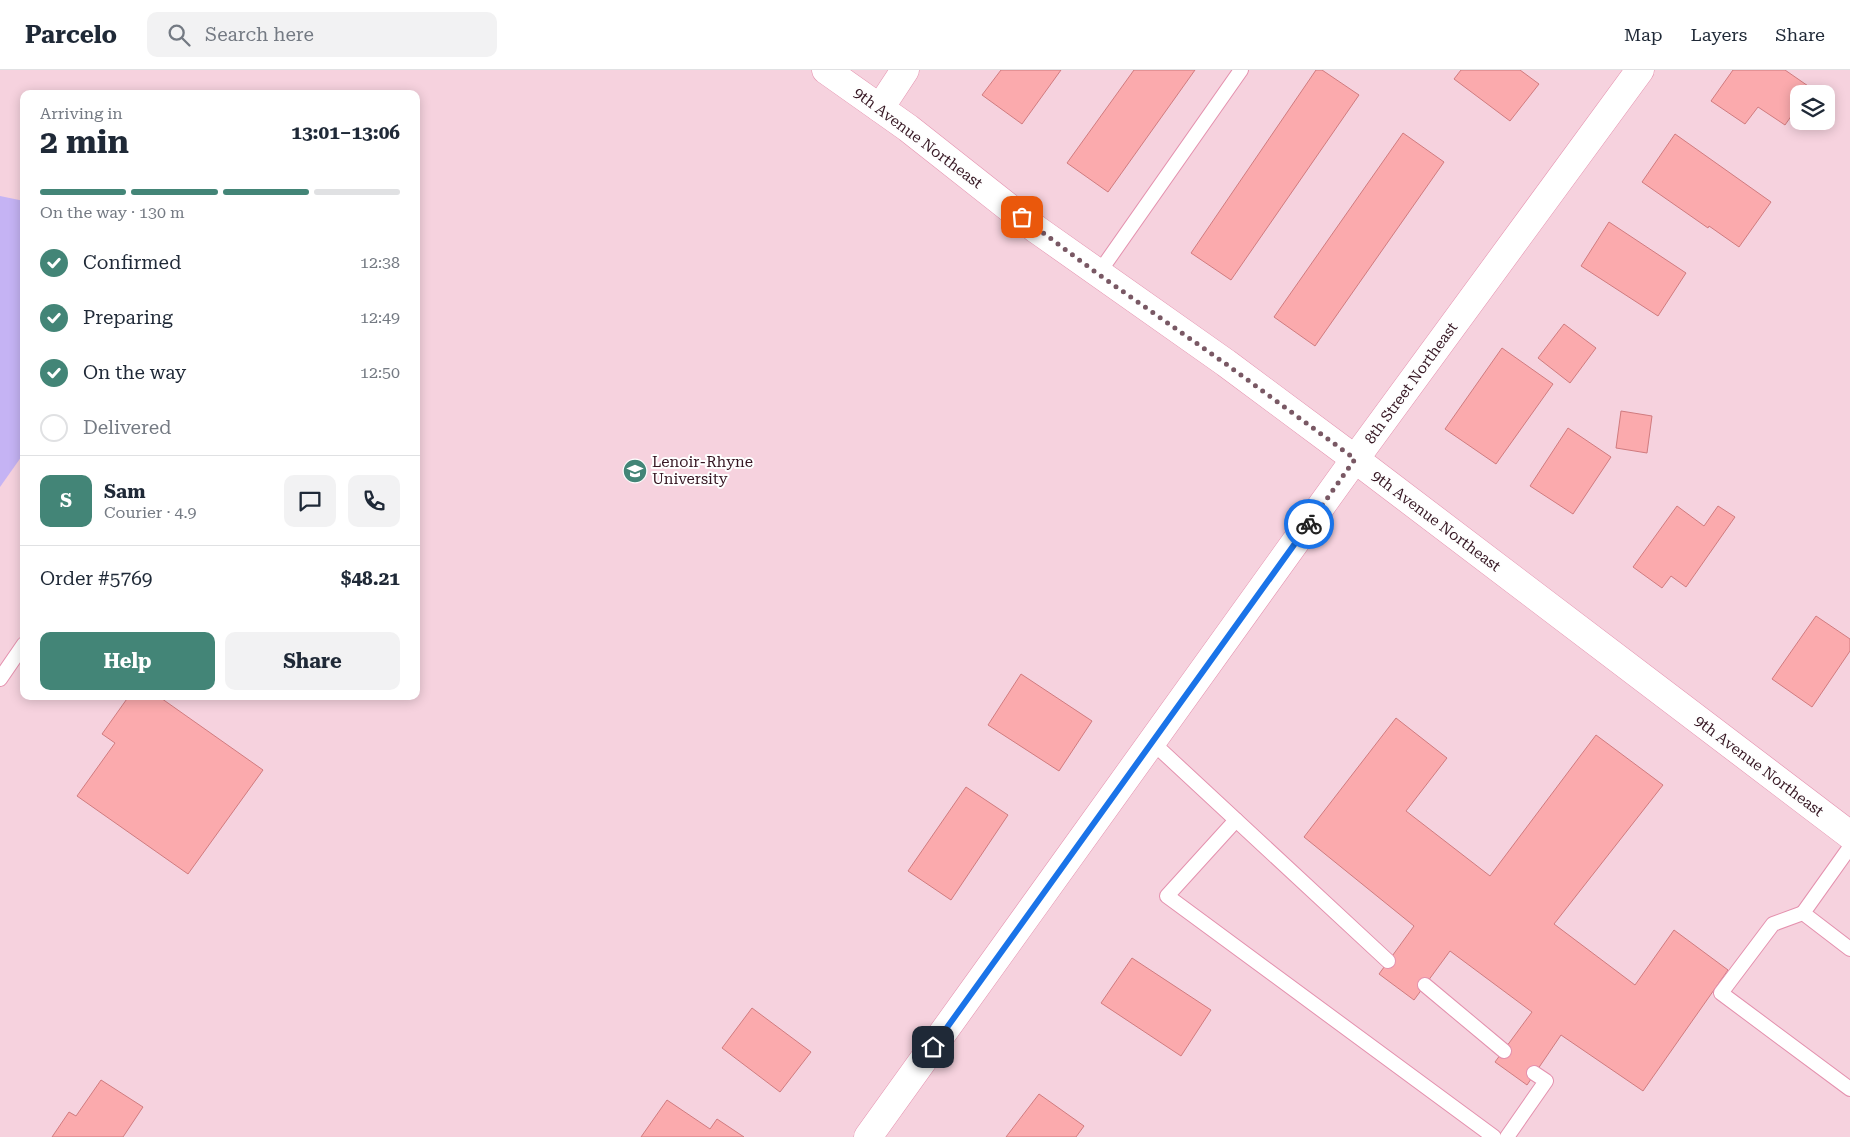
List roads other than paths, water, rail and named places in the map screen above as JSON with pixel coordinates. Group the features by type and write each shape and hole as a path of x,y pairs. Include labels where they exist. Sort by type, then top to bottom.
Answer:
{"street":[{"name":"9th Avenue Northeast","path":"826,70 916,134 1036,229 1226,364 1355,459 1850,835"},
{"path":"880,108 906,70"},
{"name":"8th Street Northeast","path":"868,1137 1355,459 1640,70"}],"lane":[{"path":"1098,274 1241,70"},
{"path":"0,679 20,650"},
{"path":"1152,742 1388,961"},
{"path":"1236,820 1167,896 1494,1137"},
{"path":"1850,847 1802,913 1772,924 1721,993 1850,1089"},
{"path":"1802,913 1850,949"},
{"path":"1424,985 1504,1051"},
{"path":"1507,1137 1546,1081 1534,1073"}],"place":[{"name":"Lenoir-Rhyne University","path":"635,471"}]}
